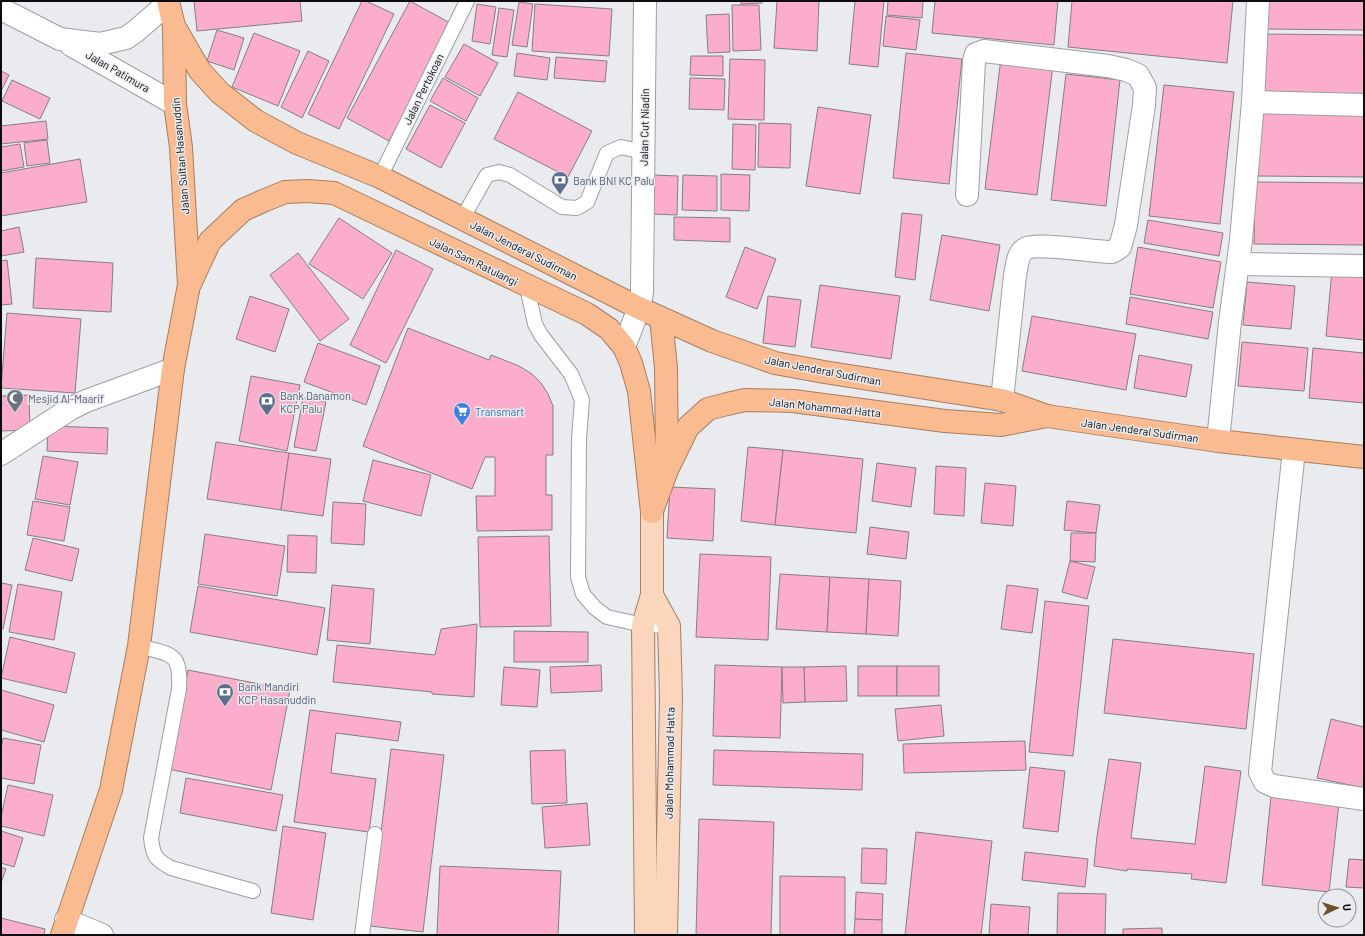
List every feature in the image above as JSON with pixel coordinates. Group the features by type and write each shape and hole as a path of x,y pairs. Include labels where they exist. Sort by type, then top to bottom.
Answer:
{"highway":[{"path":"168,2 174,26"},
{"name":"Jalan Jenderal Sudirman","path":"174,26 200,71 220,93 256,121 297,143 380,178 639,308 712,341 775,363 1002,400 1047,416 1218,441 1364,457"},
{"name":"Jalan Sultan Hasanuddin","path":"174,26 175,104 181,147 189,285"},
{"name":"Jalan Sam Ratulangi","path":"189,285 210,241 243,210 285,192 308,191 334,194 527,287 587,314 609,329 624,346 631,362 639,391 652,512"},
{"path":"64,928 111,790 139,646 173,369 189,285"},
{"path":"661,318 666,368 667,470"},
{"name":"Jalan Mohammad Hatta","path":"652,512 667,470 688,427 708,410 745,400 793,402 945,421 1001,425 1047,416"}],"main road":[{"name":"Jalan Mohammad Hatta","path":"646,935 643,625 652,595 652,512"},
{"name":"Jalan Mohammad Hatta","path":"652,595 669,626 671,697 666,935"}],"street":[{"name":"Jalan Cut Niadin","path":"624,346 639,308 642,292 645,1"},
{"path":"1218,441 1230,322 1239,264 1253,102 1258,1"},
{"name":"Jalan Patimura","path":"60,39 100,44 126,38 168,2"},
{"name":"Jalan Patimura","path":"1,9 60,39 175,104"},
{"path":"967,195 974,61 976,54 984,51 1108,66 1126,70 1138,75 1145,88 1144,105 1126,225 1120,247 1112,252 1038,246 1024,249 1018,257 1015,275 1002,400"},
{"path":"1253,102 1364,104"},
{"path":"1239,264 1364,266"},
{"path":"1,454 70,409 173,369"},
{"path":"1294,450 1260,772 1265,782 1274,786 1364,799"},
{"path":"64,928 102,935"}],"lane":[{"name":"Jalan Pertokoan","path":"380,178 467,1"},
{"path":"462,219 487,175 499,172 510,175 562,207 577,208 587,202 607,153 621,147 643,152"},
{"path":"527,287 535,324 541,336 571,374 582,400 579,438 578,577 583,594 595,608 608,618 643,625 669,626"},
{"path":"139,646 169,654 177,661 180,672 179,689 151,838 152,851 159,862 171,868 253,891"},
{"path":"362,935 375,834"}],"building":[{"path":"194,1 300,1 302,21 197,31"},
{"path":"362,1 366,1 394,14 339,129 308,114"},
{"path":"410,1 452,24 389,141 347,118"},
{"path":"741,1 762,1 762,3 741,4"},
{"path":"777,1 819,1 817,51 774,48"},
{"path":"855,1 884,1 878,67 849,64"},
{"path":"888,1 923,1 922,18 887,15"},
{"path":"935,1 1058,1 1054,45 932,33"},
{"path":"1072,1 1233,1 1227,63 1068,47"},
{"path":"1264,1 1364,1 1364,30 1264,29"},
{"path":"519,2 533,4 527,47 512,45"},
{"path":"477,4 496,7 490,44 472,41"},
{"path":"535,4 612,9 609,56 532,51"},
{"path":"732,5 759,5 761,50 733,51"},
{"path":"499,8 514,10 507,57 492,55"},
{"path":"729,14 730,52 708,53 706,15"},
{"path":"886,16 920,20 916,50 883,46"},
{"path":"217,30 244,38 234,70 207,61"},
{"path":"254,33 300,51 278,106 232,87"},
{"path":"1261,34 1364,35 1364,96 1260,95"},
{"path":"464,44 498,63 480,96 445,77"},
{"path":"308,51 329,61 302,118 281,107"},
{"path":"517,53 550,58 547,80 514,76"},
{"path":"906,53 962,59 949,184 893,178"},
{"path":"691,56 723,56 723,76 690,75"},
{"path":"556,57 607,61 605,82 554,78"},
{"path":"1001,58 1053,65 1037,195 985,189"},
{"path":"730,59 765,60 764,120 728,119"},
{"path":"1,71 9,75 1,91"},
{"path":"1066,74 1120,80 1106,206 1051,200"},
{"path":"443,78 478,98 466,121 430,101"},
{"path":"690,78 725,79 724,110 689,109"},
{"path":"12,80 50,98 40,119 2,101"},
{"path":"1164,85 1234,92 1220,224 1149,216"},
{"path":"518,92 592,131 568,177 494,139"},
{"path":"430,105 465,123 441,168 406,149"},
{"path":"818,107 871,115 860,194 806,186"},
{"path":"1259,111 1364,112 1364,177 1258,176"},
{"path":"46,121 48,139 1,144 1,126"},
{"path":"759,123 791,124 790,168 758,167"},
{"path":"733,124 756,125 755,170 732,169"},
{"path":"47,140 50,163 27,166 24,143"},
{"path":"20,144 24,167 1,171 1,147"},
{"path":"80,159 87,202 1,216 1,173"},
{"path":"721,174 750,175 749,211 721,210"},
{"path":"653,175 678,176 677,215 651,214"},
{"path":"683,175 717,176 717,211 682,210"},
{"path":"1255,182 1364,183 1364,245 1254,244"},
{"path":"902,213 922,215 915,280 895,277"},
{"path":"674,217 730,218 730,242 674,240"},
{"path":"339,218 392,253 363,299 309,264"},
{"path":"1148,220 1223,233 1219,256 1144,243"},
{"path":"19,227 24,252 1,256 1,231"},
{"path":"942,235 1000,245 989,311 930,300"},
{"path":"745,247 776,259 757,309 726,297"},
{"path":"1138,247 1221,262 1213,308 1130,294"},
{"path":"396,250 433,269 386,363 350,345"},
{"path":"298,253 349,319 320,341 270,275"},
{"path":"36,258 113,263 111,312 33,308"},
{"path":"7,260 12,304 1,305 1,261"},
{"path":"1332,270 1364,273 1364,340 1326,336"},
{"path":"1247,282 1295,286 1291,329 1243,325"},
{"path":"820,285 900,296 891,359 811,347"},
{"path":"250,296 289,309 275,352 236,339"},
{"path":"768,296 801,300 795,347 763,343"},
{"path":"1130,297 1213,312 1208,339 1126,324"},
{"path":"7,313 81,319 75,393 1,388"},
{"path":"1032,316 1136,334 1126,390 1022,371"},
{"name":"Transmart","path":"408,328 489,360 491,355 519,366 532,374 541,383 553,406 553,455 546,455 546,495 552,495 552,530 477,531 476,496 495,496 495,457 485,457 472,489 363,446"},
{"path":"1242,342 1308,348 1304,391 1238,386"},
{"path":"318,343 380,366 366,405 304,382"},
{"path":"1313,348 1364,353 1364,403 1309,398"},
{"path":"1139,355 1192,365 1186,397 1134,388"},
{"path":"251,376 300,385 287,451 239,441"},
{"name":"Mesjid Al-Maarif","path":"29,395 30,430 1,431 1,396"},
{"path":"303,398 326,402 316,451 294,447"},
{"path":"48,426 108,428 107,454 47,451"},
{"path":"216,442 289,453 281,510 207,499"},
{"path":"748,447 783,450 775,525 741,521"},
{"path":"783,450 863,459 856,533 775,525"},
{"path":"289,453 331,459 323,516 281,510"},
{"path":"43,456 78,462 70,505 35,499"},
{"path":"373,460 431,475 421,516 363,501"},
{"path":"877,463 916,468 911,507 872,501"},
{"path":"936,466 966,468 964,516 934,514"},
{"path":"985,483 1016,486 1013,526 981,523"},
{"path":"670,487 715,489 713,541 667,538"},
{"path":"33,501 70,507 64,541 27,535"},
{"path":"1067,501 1100,505 1096,533 1064,530"},
{"path":"333,502 366,504 364,545 331,543"},
{"path":"870,527 909,532 906,559 867,554"},
{"path":"1071,533 1096,533 1095,562 1070,561"},
{"path":"205,534 285,546 277,596 198,584"},
{"path":"288,535 317,536 316,573 287,572"},
{"path":"549,536 551,626 480,627 478,537"},
{"path":"33,538 79,549 72,581 25,570"},
{"path":"700,554 771,557 768,640 696,637"},
{"path":"1070,561 1095,567 1087,599 1062,592"},
{"path":"780,574 830,577 827,632 776,629"},
{"path":"830,577 869,579 866,634 827,632"},
{"path":"869,579 901,581 898,636 866,634"},
{"path":"1,583 12,585 3,629 1,628"},
{"path":"18,584 62,592 54,640 9,632"},
{"path":"332,585 374,589 370,644 327,640"},
{"path":"1007,585 1038,589 1032,633 1001,629"},
{"path":"198,586 325,608 317,655 190,632"},
{"path":"1045,601 1089,606 1073,756 1029,752"},
{"path":"477,624 474,697 432,694 432,692 333,682 337,645 435,655 441,629"},
{"path":"514,631 588,632 588,662 514,662"},
{"path":"10,637 75,653 66,693 1,678"},
{"path":"1113,639 1254,654 1246,729 1104,713"},
{"path":"601,665 602,691 551,693 550,667"},
{"path":"715,665 782,667 780,738 713,736"},
{"path":"846,666 847,701 805,702 804,667"},
{"path":"858,666 897,666 897,696 858,696"},
{"path":"897,666 939,666 939,696 897,696"},
{"path":"504,667 540,670 537,707 501,705"},
{"path":"782,667 804,667 805,702 783,703"},
{"path":"188,670 290,690 271,790 168,769"},
{"path":"1,690 54,705 44,742 1,730"},
{"path":"941,705 944,736 898,741 895,709"},
{"path":"310,710 401,722 398,741 336,733 331,773 376,779 369,832 294,822"},
{"path":"1331,719 1364,727 1364,788 1317,778"},
{"path":"3,738 41,745 34,784 1,778 1,749"},
{"path":"1025,741 1026,770 904,773 903,744"},
{"path":"391,749 444,755 423,932 370,926"},
{"path":"565,750 567,803 532,804 530,751"},
{"path":"714,750 863,754 862,790 713,785"},
{"path":"1109,759 1141,763 1131,838 1195,844 1205,766 1241,771 1226,883 1191,879 1192,874 1127,869 1127,871 1094,866"},
{"path":"1030,767 1065,771 1058,832 1023,828"},
{"path":"186,778 283,795 276,831 180,813"},
{"path":"8,785 53,795 44,836 1,826 1,817"},
{"path":"1271,796 1339,803 1329,888 1317,888 1317,891 1262,885"},
{"path":"587,803 590,845 545,848 542,807"},
{"path":"699,819 774,822 771,935 696,935"},
{"path":"283,826 326,833 313,920 271,913"},
{"path":"1,831 23,838 14,867 1,863"},
{"path":"916,832 992,841 981,935 905,935"},
{"path":"862,848 887,849 886,884 861,883"},
{"path":"1025,852 1088,859 1085,887 1022,880"},
{"path":"1349,859 1364,860 1364,888 1346,887"},
{"path":"440,866 561,871 558,935 437,935"},
{"path":"1,867 6,869 1,883"},
{"path":"780,876 845,877 845,935 780,935"},
{"path":"856,892 883,894 882,920 855,919"},
{"path":"1058,893 1106,894 1105,935 1057,935"},
{"path":"991,904 1030,907 1028,935 989,935"},
{"path":"1,918 45,929 44,935 1,935"},
{"path":"855,919 882,920 882,935 854,935"},
{"path":"1162,928 1162,935 1123,935 1123,929"}],"place":[{"name":"Bank BNI KC Palu","path":"560,195"},
{"name":"Mesjid Al-Maarif","path":"15,413"},
{"name":"Bank Danamon KCP Palu","path":"267,416"},
{"name":"Transmart","path":"462,426"},
{"name":"Bank Mandiri KCP Hasanuddin","path":"225,707"}]}
